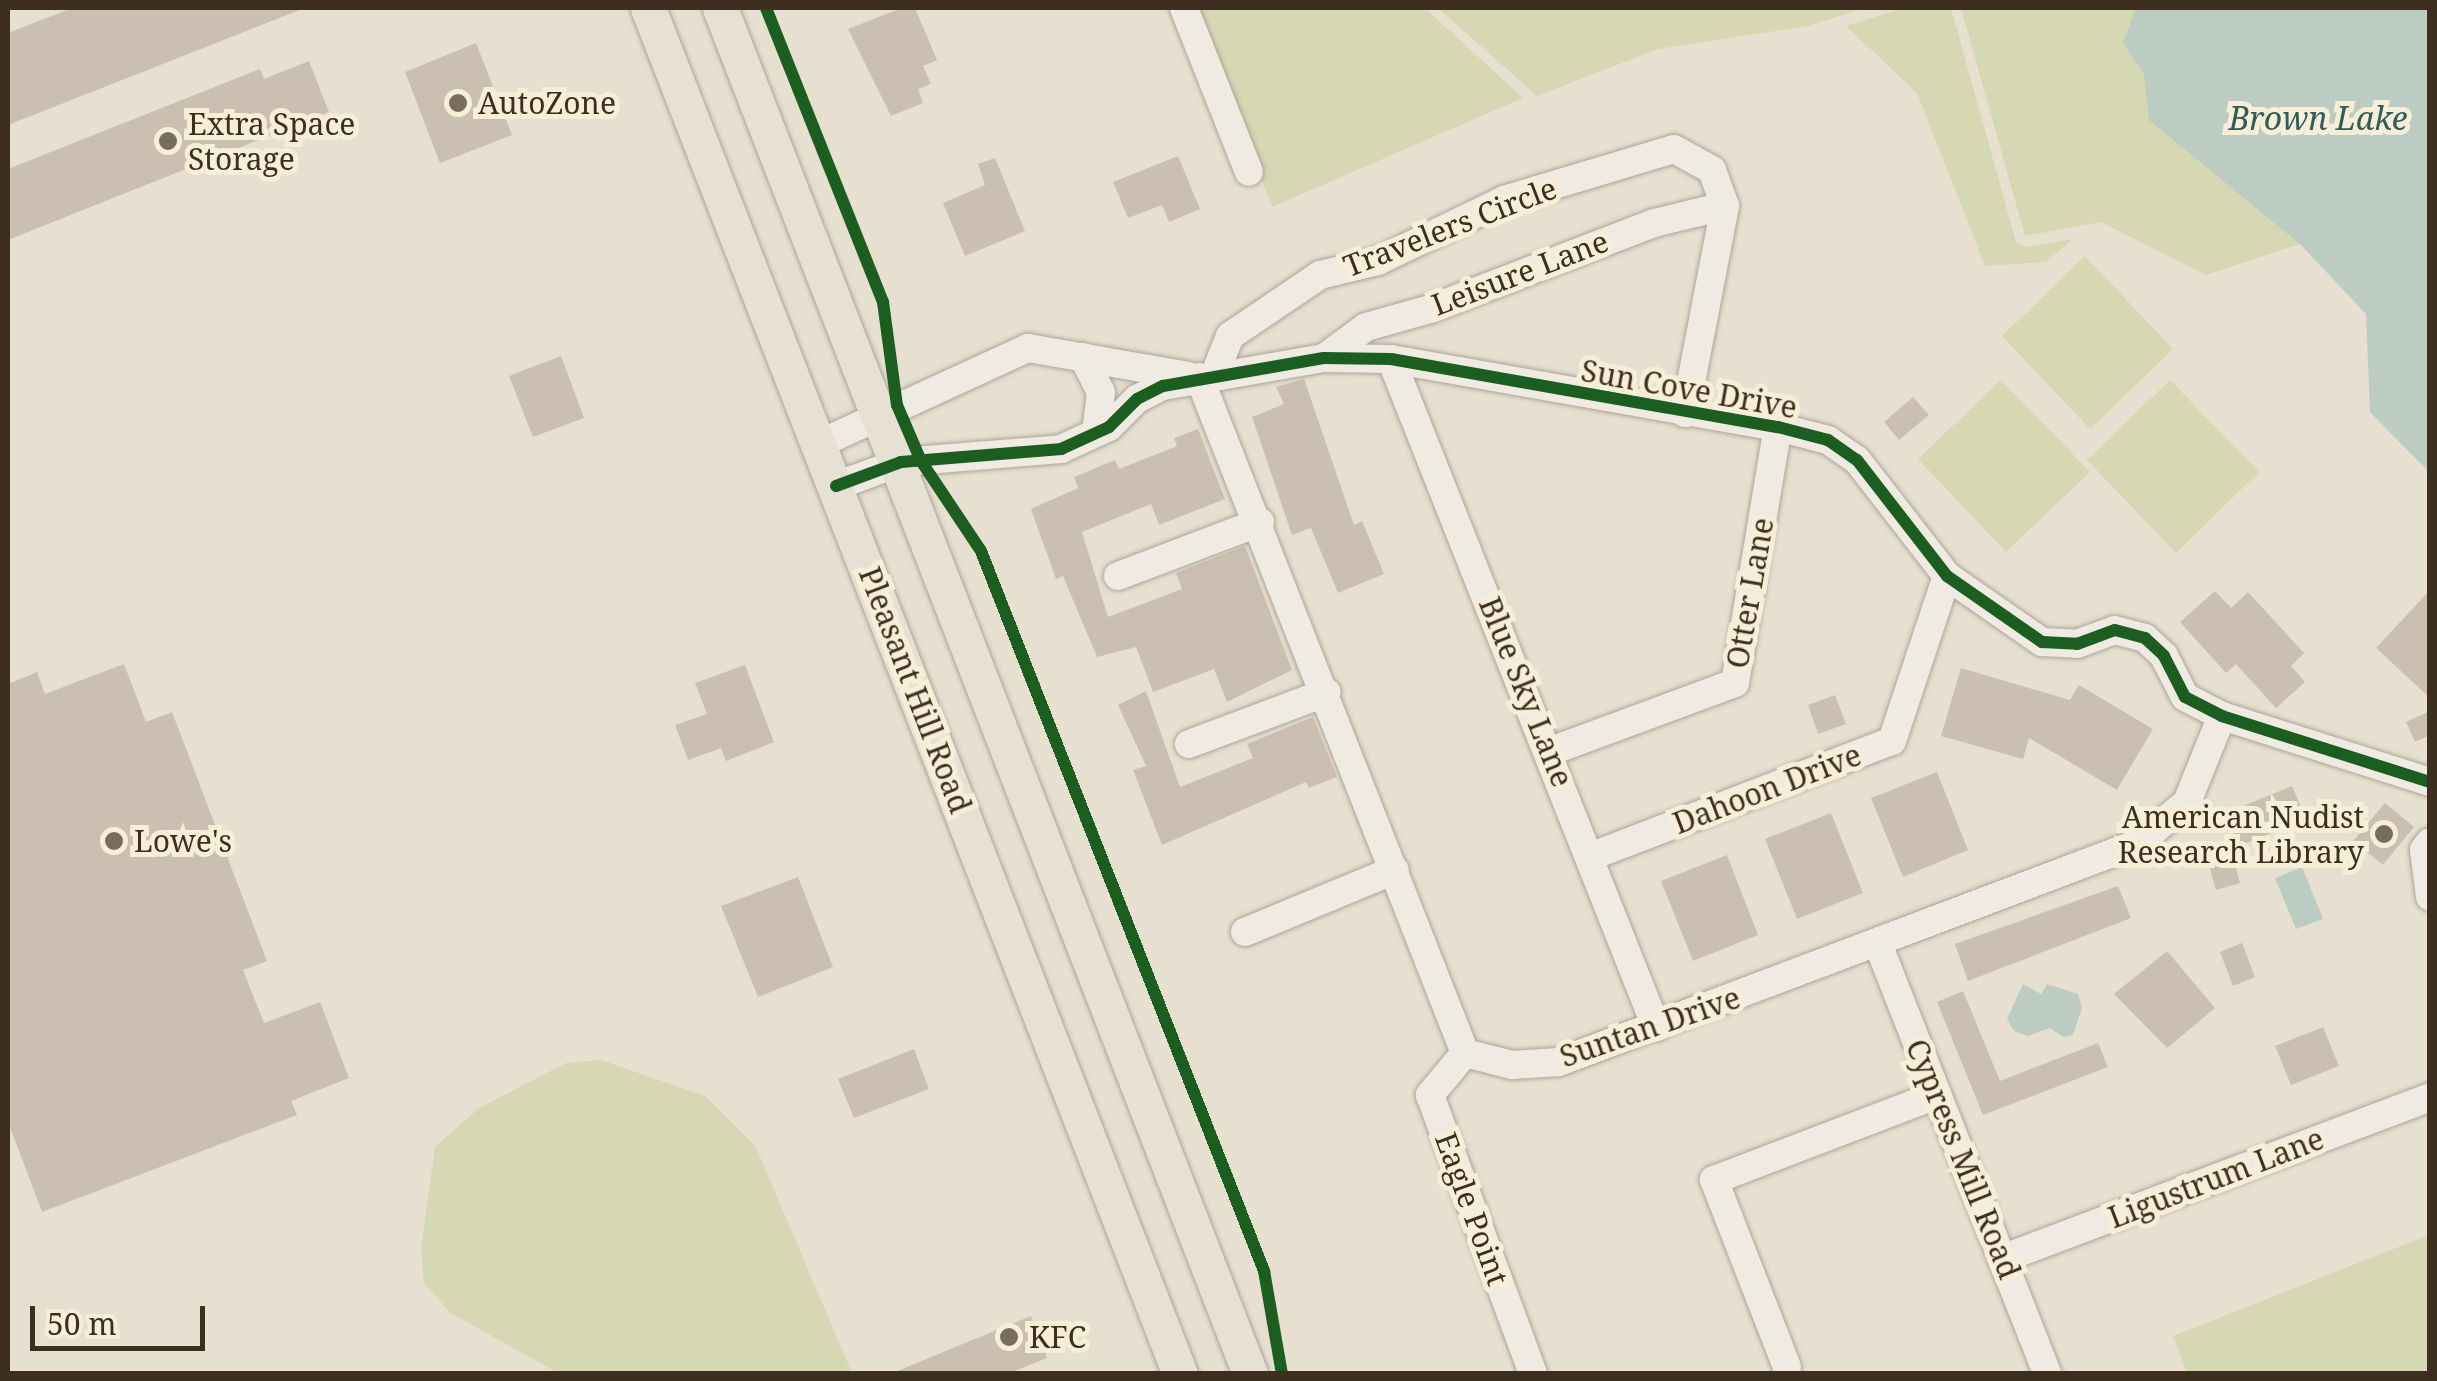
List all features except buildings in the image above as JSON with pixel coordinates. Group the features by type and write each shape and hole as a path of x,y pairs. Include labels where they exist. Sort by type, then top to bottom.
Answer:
{"main road":[{"name":"Pleasant Hill Road","path":"648,8 1180,1374"},
{"path":"720,8 901,462 1250,1374"}],"street":[{"path":"1184,8 1249,172"},
{"name":"Travelers Circle","path":"1207,377 1230,336 1320,275 1378,261 1504,200 1674,149 1712,170 1725,206"},
{"path":"1685,413 1725,206"},
{"name":"Leisure Lane","path":"1324,358 1366,326 1430,310 1654,223 1725,206"},
{"name":"Sun Cove Drive","path":"819,444 880,411 1028,348 1207,377"},
{"path":"1083,357 1101,392 1096,433"},
{"name":"Sun Cove Drive","path":"836,486 901,462 1026,456 1096,433 1137,399 1207,377 1324,358 1391,358 1685,413 1778,426 1828,440 1857,460 1947,576 2042,642 2077,644 2114,630 2145,638 2164,656 2185,697 2222,716 2430,782"},
{"name":"Blue Sky Lane","path":"1391,358 1551,752 1656,1027"},
{"path":"1207,377 1465,1053"},
{"name":"Otter Lane","path":"1551,752 1735,683 1778,426"},
{"path":"1118,576 1260,522"},
{"name":"Dahoon Drive","path":"1592,856 1892,741 1947,576"},
{"path":"1188,744 1327,692"},
{"name":"Suntan Drive","path":"1465,1053 1512,1065 1559,1062 2139,844 2187,802 2222,716"},
{"path":"2430,842 2424,850 2430,897"},
{"path":"1245,932 1395,870"},
{"name":"Cypress Mill Road","path":"1878,944 2047,1374"},
{"name":"Eagle Point","path":"1465,1053 1430,1095 1533,1374"},
{"path":"1787,1368 1714,1180 1937,1095"},
{"name":"Ligustrum Lane","path":"2002,1259 2430,1097"}],"green space":[{"path":"1197,8 1425,8 1523,98 1272,207"},
{"path":"1438,8 1865,8 1808,26 1658,49 1537,96"},
{"path":"1903,8 1951,8 2016,242 2027,247 2073,239 2046,262 1985,266 1917,93 1846,26"},
{"path":"1961,8 2410,8 2300,244 2206,275 2101,222 2025,236"},
{"path":"2085,256 2173,349 2090,429 2002,336"},
{"path":"2001,380 2090,472 2006,552 1918,459"},
{"path":"2170,380 2259,472 2176,553 2087,460"},
{"path":"601,1060 705,1096 756,1147 852,1373 558,1373 452,1314 424,1284 421,1249 435,1147 479,1108 566,1063"},
{"path":"2429,1235 2429,1373 2187,1373 2173,1336"}],"water":[{"name":"Brown Lake","path":"2136,8 2429,8 2429,472 2370,412 2366,314 2300,244 2149,120 2144,74 2123,43"},
{"path":"2302,867 2323,919 2296,929 2275,878"},
{"path":"2023,984 2041,994 2047,984 2078,994 2082,1008 2073,1035 2063,1037 2050,1028 2028,1036 2014,1031 2007,1019"}],"cycle path":[{"path":"766,8 883,302 897,405 921,461 981,551 1264,1271 1282,1374"},
{"path":"836,486 901,462 1061,449 1109,427 1137,399 1163,386 1324,358 1391,359 1778,427 1828,440 1857,460 1947,576 2042,642 2077,644 2115,630 2145,638 2164,656 2185,697 2222,716 2430,782"}],"place":[{"name":"AutoZone","path":"458,103"},
{"name":"Extra Space Storage","path":"168,141"},
{"name":"American Nudist Research Library","path":"2384,834"},
{"name":"Lowe's","path":"114,841"},
{"name":"KFC","path":"1009,1337"}]}
